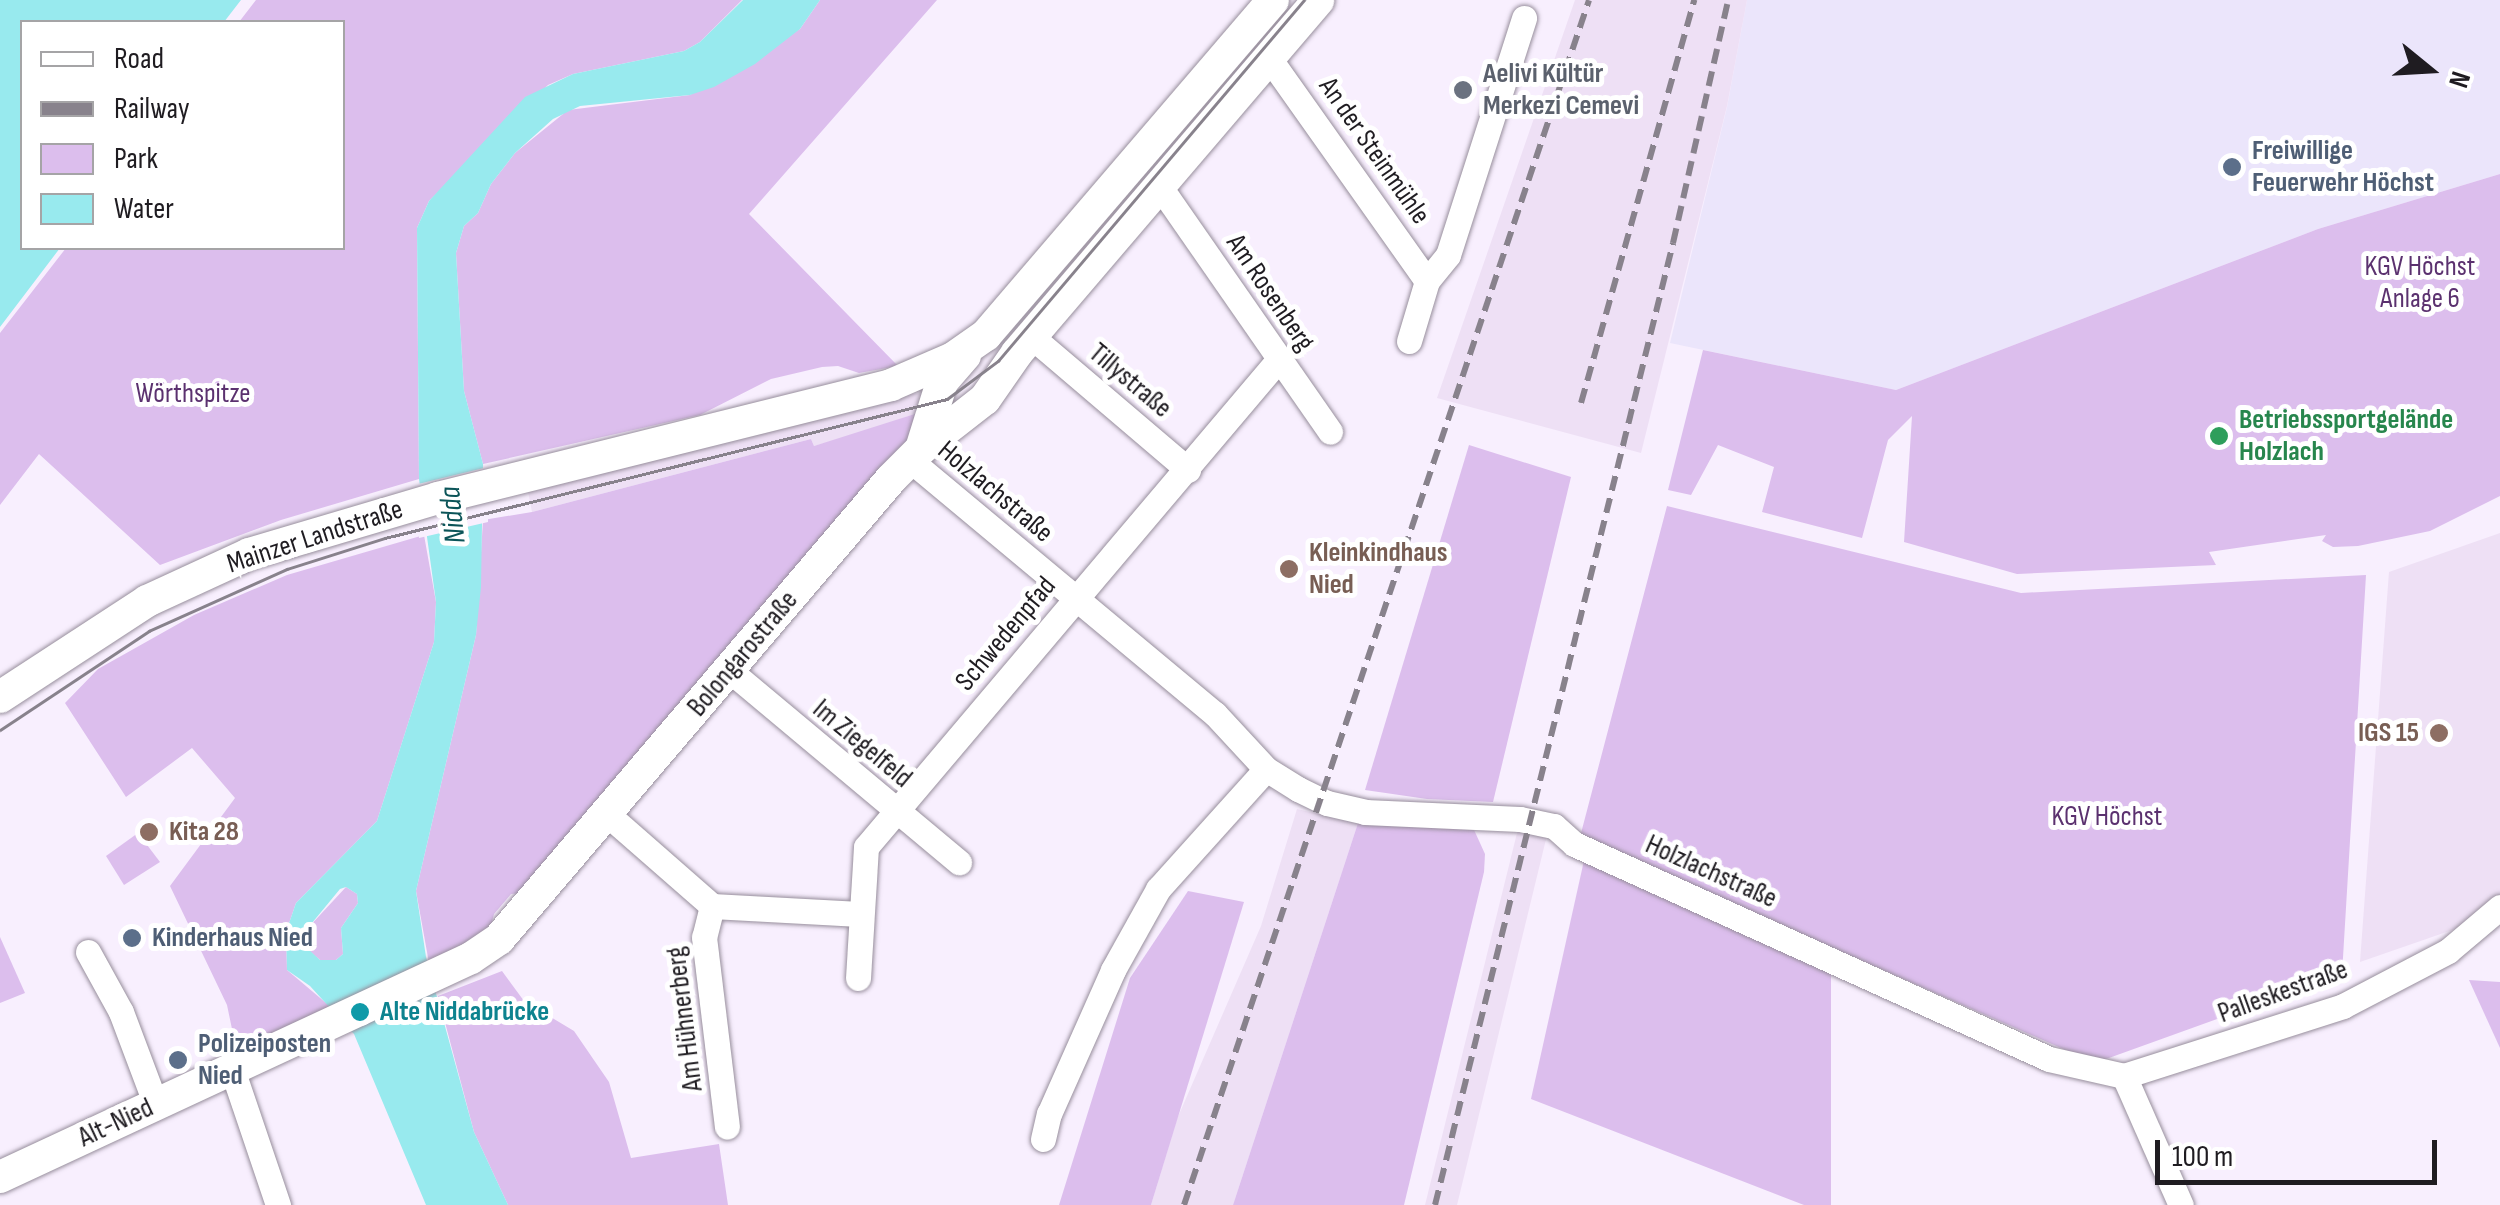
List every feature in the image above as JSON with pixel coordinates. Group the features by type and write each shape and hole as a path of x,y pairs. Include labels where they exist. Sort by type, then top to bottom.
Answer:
{"main road":[{"path":"916,455 986,335 1273,0"},
{"path":"944,404 1024,345 1318,0"},
{"path":"891,384 953,358 986,335"},
{"path":"891,384 944,404"},
{"name":"Mainzer Landstraße","path":"0,697 98,631 176,586 250,554 382,513 891,384"},
{"name":"Bolongarostraße","path":"240,1066 471,958 499,939 916,455"},
{"name":"Alt-Nied","path":"0,1176 240,1066"}],"street":[{"name":"An der Steinmühle","path":"1409,341 1427,280 1448,255 1524,18"},
{"name":"An der Steinmühle","path":"1269,58 1427,280"},
{"name":"Am Rosenberg","path":"1160,188 1330,432"},
{"name":"Tillystraße","path":"1024,345 1188,470"},
{"name":"Schwedenpfad","path":"858,978 866,847 1278,360"},
{"name":"Holzlachstraße","path":"916,455 1075,598 1215,714 1266,769 1298,790 1342,808 1520,819 1554,826 1574,844 2049,1058 2124,1076"},
{"name":"Im Ziegelfeld","path":"729,670 958,862"},
{"path":"1043,1139 1049,1114 1113,970 1158,889 1266,769"},
{"path":"607,814 712,906 860,914"},
{"name":"Am Hühnerberg","path":"712,906 704,937 726,1127"},
{"name":"Palleskestraße","path":"2124,1076 2343,1006 2448,951 2500,907"},
{"path":"88,952 121,1012 156,1105"},
{"path":"240,1066 278,1205"},
{"path":"2124,1076 2181,1205"}],"shaded area":[{"path":"1575,0 1747,0 1727,106 1641,453 1437,398"},
{"path":"1747,0 2500,0 2500,174 2318,229 1896,390 1670,343 1727,107"},
{"path":"929,393 926,410 860,433 814,446 811,439 532,512 528,491 893,395"},
{"name":"IGS 15","path":"2500,533 2500,895 2458,928 2360,962 2389,572"},
{"path":"1297,809 1358,823 1233,1205 1151,1205 1177,1119 1261,926"},
{"path":"1519,825 1548,831 1457,1205 1425,1205"}],"green space":[{"name":"Wörthspitze","path":"256,0 742,0 700,42 684,51 573,74 548,85 429,201 417,228 419,479 281,520 160,565 39,454 0,505 0,333 64,250 345,250 345,20 241,20"},
{"path":"820,0 937,0 749,214 898,366 859,373 838,366 822,367 771,379 700,415 483,464 464,391 456,253 464,226 478,213 491,184 515,153 568,110 690,95 800,29"},
{"name":"KGV Höchst Anlage 6","path":"2500,174 2500,496 2430,531 2358,546 2333,547 2322,541 2326,535 2209,552 2216,565 2017,574 1904,542 1912,416 1888,440 1862,538 1762,512 1774,467 1718,445 1691,495 1668,490 1703,350 1896,390 2318,229"},
{"path":"921,412 925,420 521,893 511,894 494,914 490,929 429,963 416,891 476,635 483,520 532,512 811,439 814,446"},
{"path":"1469,445 1571,477 1493,802 1427,799 1365,790"},
{"name":"KGV Höchst","path":"1667,506 2021,593 2366,575 2342,974 2095,1063 1580,837"},
{"path":"424,535 436,602 434,642 377,821 296,903 286,932 287,970 332,1008 237,1053 227,1005 170,886 235,798 192,748 126,797 65,703 98,669 194,615 287,575"},
{"path":"1470,821 1485,854 1484,872 1404,1205 1233,1205 1358,823"},
{"path":"138,833 160,862 124,885 106,856"},
{"path":"1585,856 1831,972 1831,1205 1804,1205 1531,1099"},
{"path":"346,887 357,894 358,903 341,928 343,954 336,960 320,960 307,949 307,929"},
{"path":"1188,891 1244,902 1151,1205 1059,1205 1130,978"},
{"path":"0,937 25,993 0,1003"},
{"path":"502,971 524,1001 574,1031 609,1082 631,1158 719,1144 728,1205 508,1205 474,1132 438,996"},
{"path":"2469,980 2500,982 2500,1048"}],"water":[{"path":"0,0 241,0 226,20 20,20 20,250 58,250 0,327"},
{"name":"Nidda","path":"743,0 820,0 800,29 755,64 714,87 690,95 580,106 553,119 515,153 491,184 478,213 464,226 456,253 464,391 483,464 481,587 476,635 416,891 426,957 474,1132 508,1205 426,1205 354,1034 310,986 287,970 286,932 296,903 377,821 434,642 436,602 419,479 417,228 429,201 525,97 573,74 684,51 700,42","holes":["346,887 357,894 358,903 341,928 343,954 336,960 320,960 308,949 307,929 340,889"]}],"pier":[{"path":"488,467 488,522 419,538 414,485"}],"tram line":[{"path":"0,730 149,631 287,569 385,538 947,399 998,361 1304,0"}],"railway":[{"path":"1184,1205 1589,0"},
{"path":"1581,403 1694,0"},
{"path":"1435,1205 1673,243 1728,0"}],"place":[{"name":"Aelivi Kültür Merkezi Cemevi","path":"1463,90"},
{"name":"Freiwillige Feuerwehr Höchst","path":"2232,167"},
{"name":"Betriebssportgelände Holzlach","path":"2219,436"},
{"name":"Kleinkindhaus Nied","path":"1289,569"},
{"name":"IGS 15","path":"2439,733"},
{"name":"Kita 28","path":"149,832"},
{"name":"Kinderhaus Nied","path":"132,938"},
{"name":"Alte Niddabrücke","path":"360,1012"},
{"name":"Polizeiposten Nied","path":"178,1060"}]}
